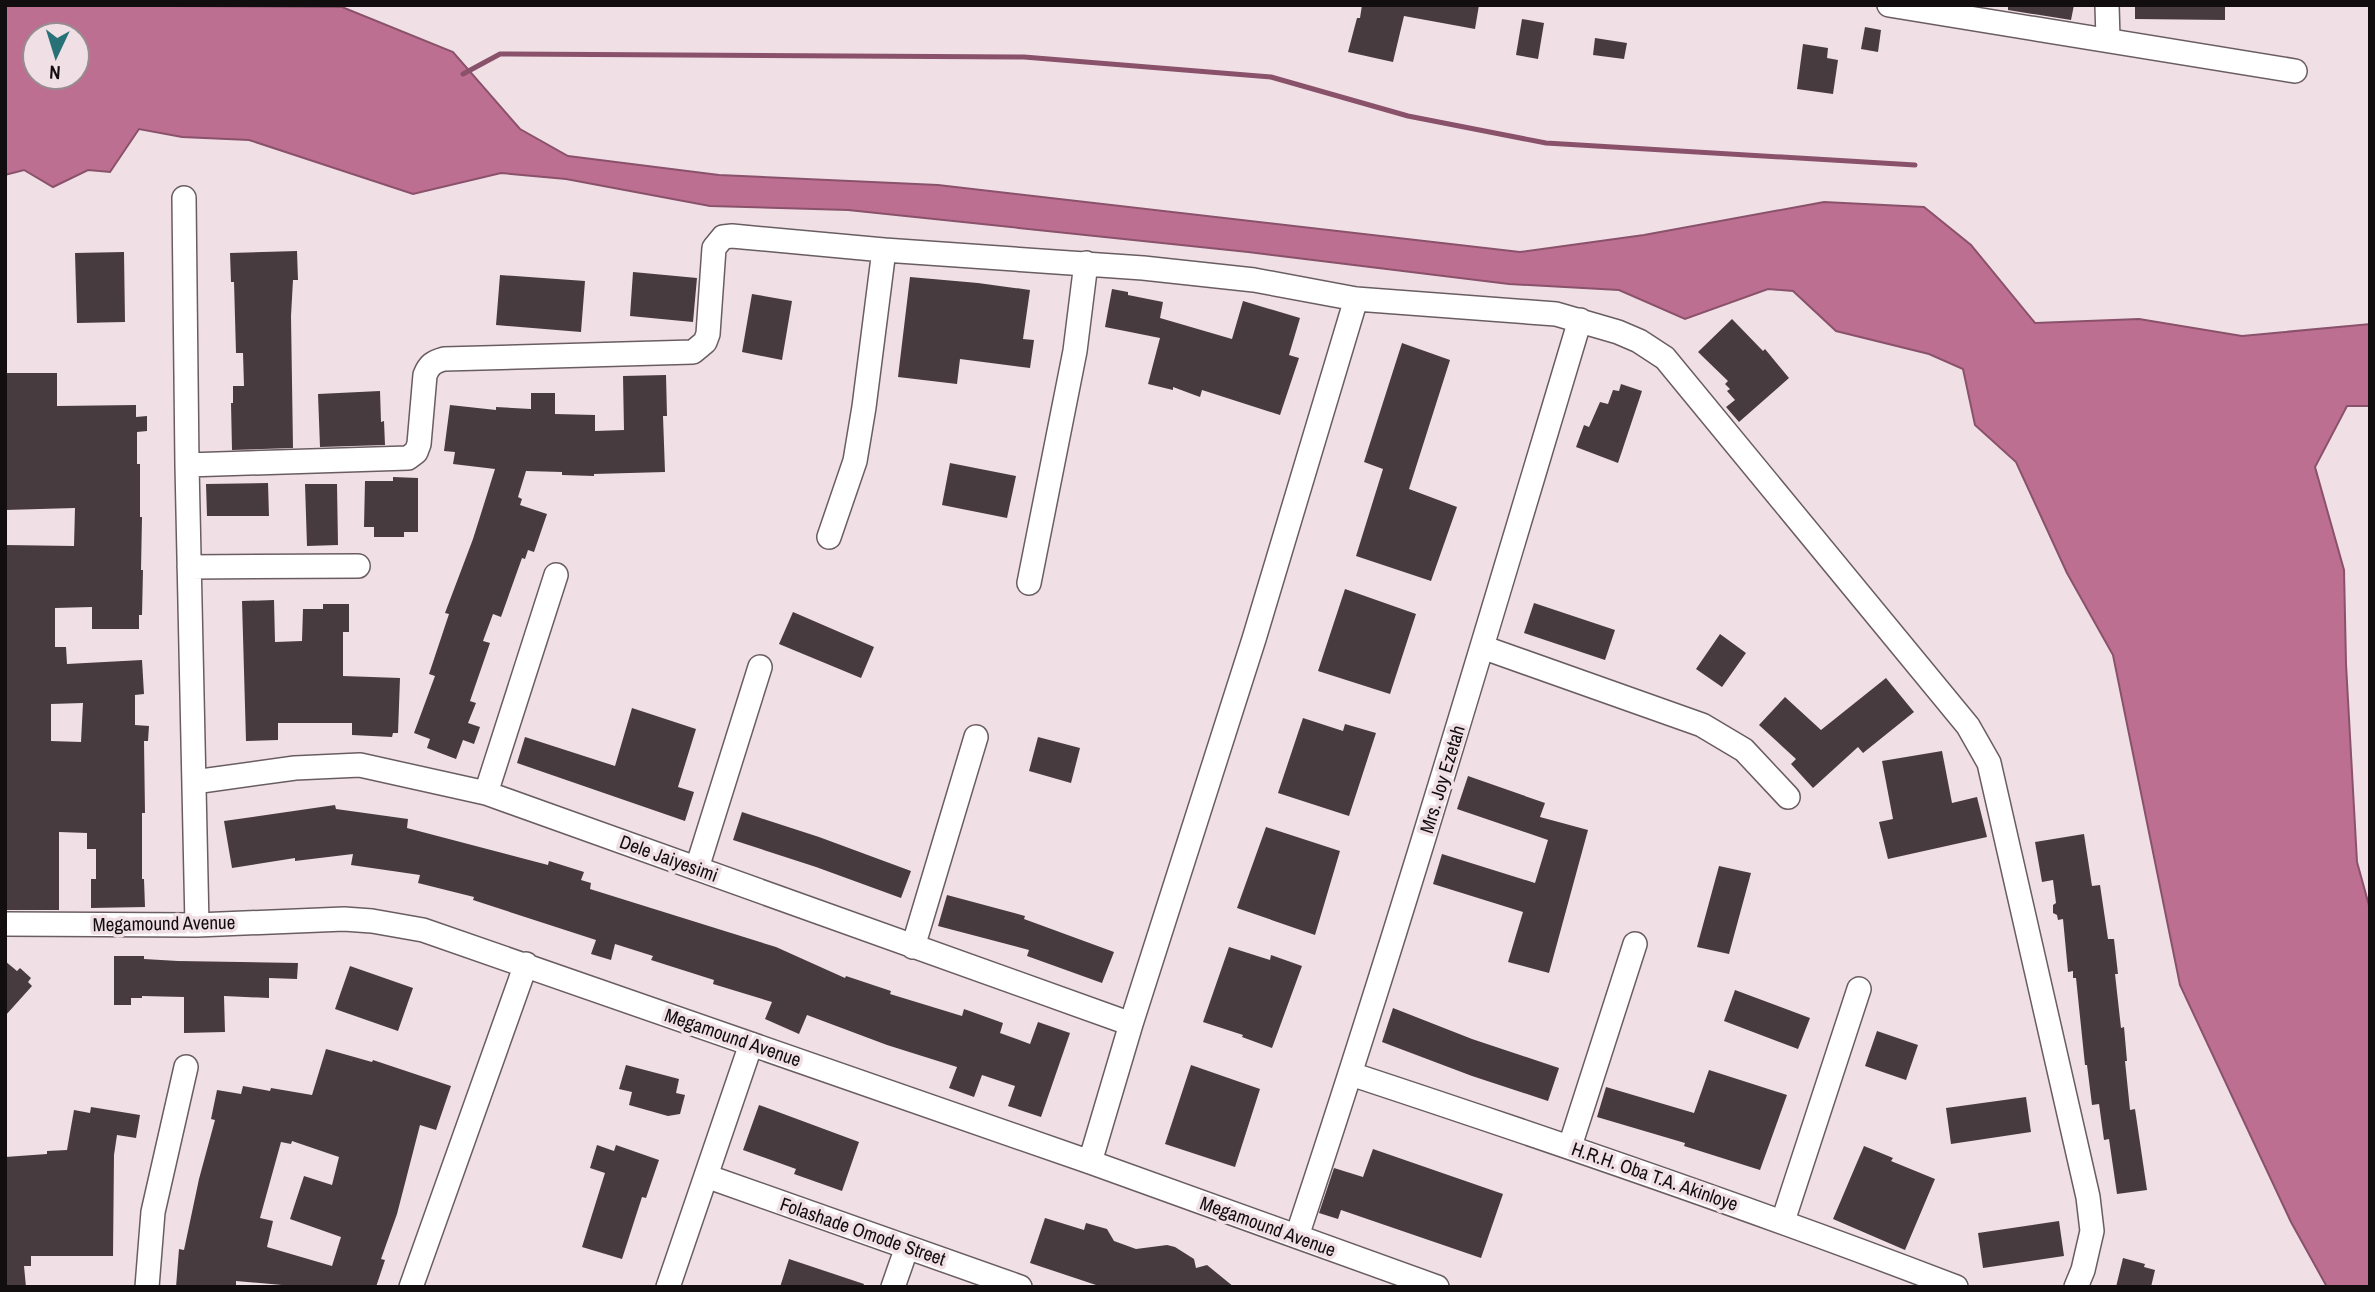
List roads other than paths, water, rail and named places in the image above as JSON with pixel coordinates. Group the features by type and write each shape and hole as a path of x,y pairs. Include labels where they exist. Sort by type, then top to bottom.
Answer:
{"street":[{"path":"1889,5 2295,71"},
{"path":"2107,5 2108,39"},
{"path":"184,198 197,925"},
{"path":"187,465 408,458 416,452 419,444 425,375 428,367 435,361 693,352 705,342 708,334 714,247 723,237 732,236 884,250 1086,263 1254,280 1356,299 1556,314 1639,341 1665,358 1968,726 1989,763 2088,1197 2092,1231 2076,1287"},
{"path":"830,537 855,461 884,250"},
{"path":"1029,583 1075,351 1086,263"},
{"path":"1090,1162 1131,1024 1254,639 1356,299"},
{"name":"Mrs. Joy Ezetah","path":"1297,1236 1351,1073 1580,320"},
{"path":"189,567 358,566"},
{"path":"486,793 556,575"},
{"path":"1482,647 1702,725 1744,750 1788,797"},
{"path":"697,868 760,667"},
{"path":"913,947 976,737"},
{"name":"Dele Jaiyesimi","path":"194,782 295,768 360,765 486,793 1131,1024"},
{"name":"Megamound Avenue","path":"5,923 197,925 319,920 372,921 423,930 1090,1162 1437,1287"},
{"path":"1570,1146 1635,944"},
{"path":"411,1287 526,964"},
{"path":"1783,1221 1858,989"},
{"path":"668,1287 751,1044"},
{"path":"146,1287 153,1212 186,1067"},
{"name":"H.R.H. Oba T.A. Akinloye","path":"1351,1073 1783,1221 1956,1287"},
{"name":"Folashade Omode Street","path":"706,1176 1020,1287"},
{"path":"892,1287 907,1247"}],"waterway":[{"path":"463,74 500,54 1024,57 1271,77 1408,116 1546,143 1915,165"}]}
